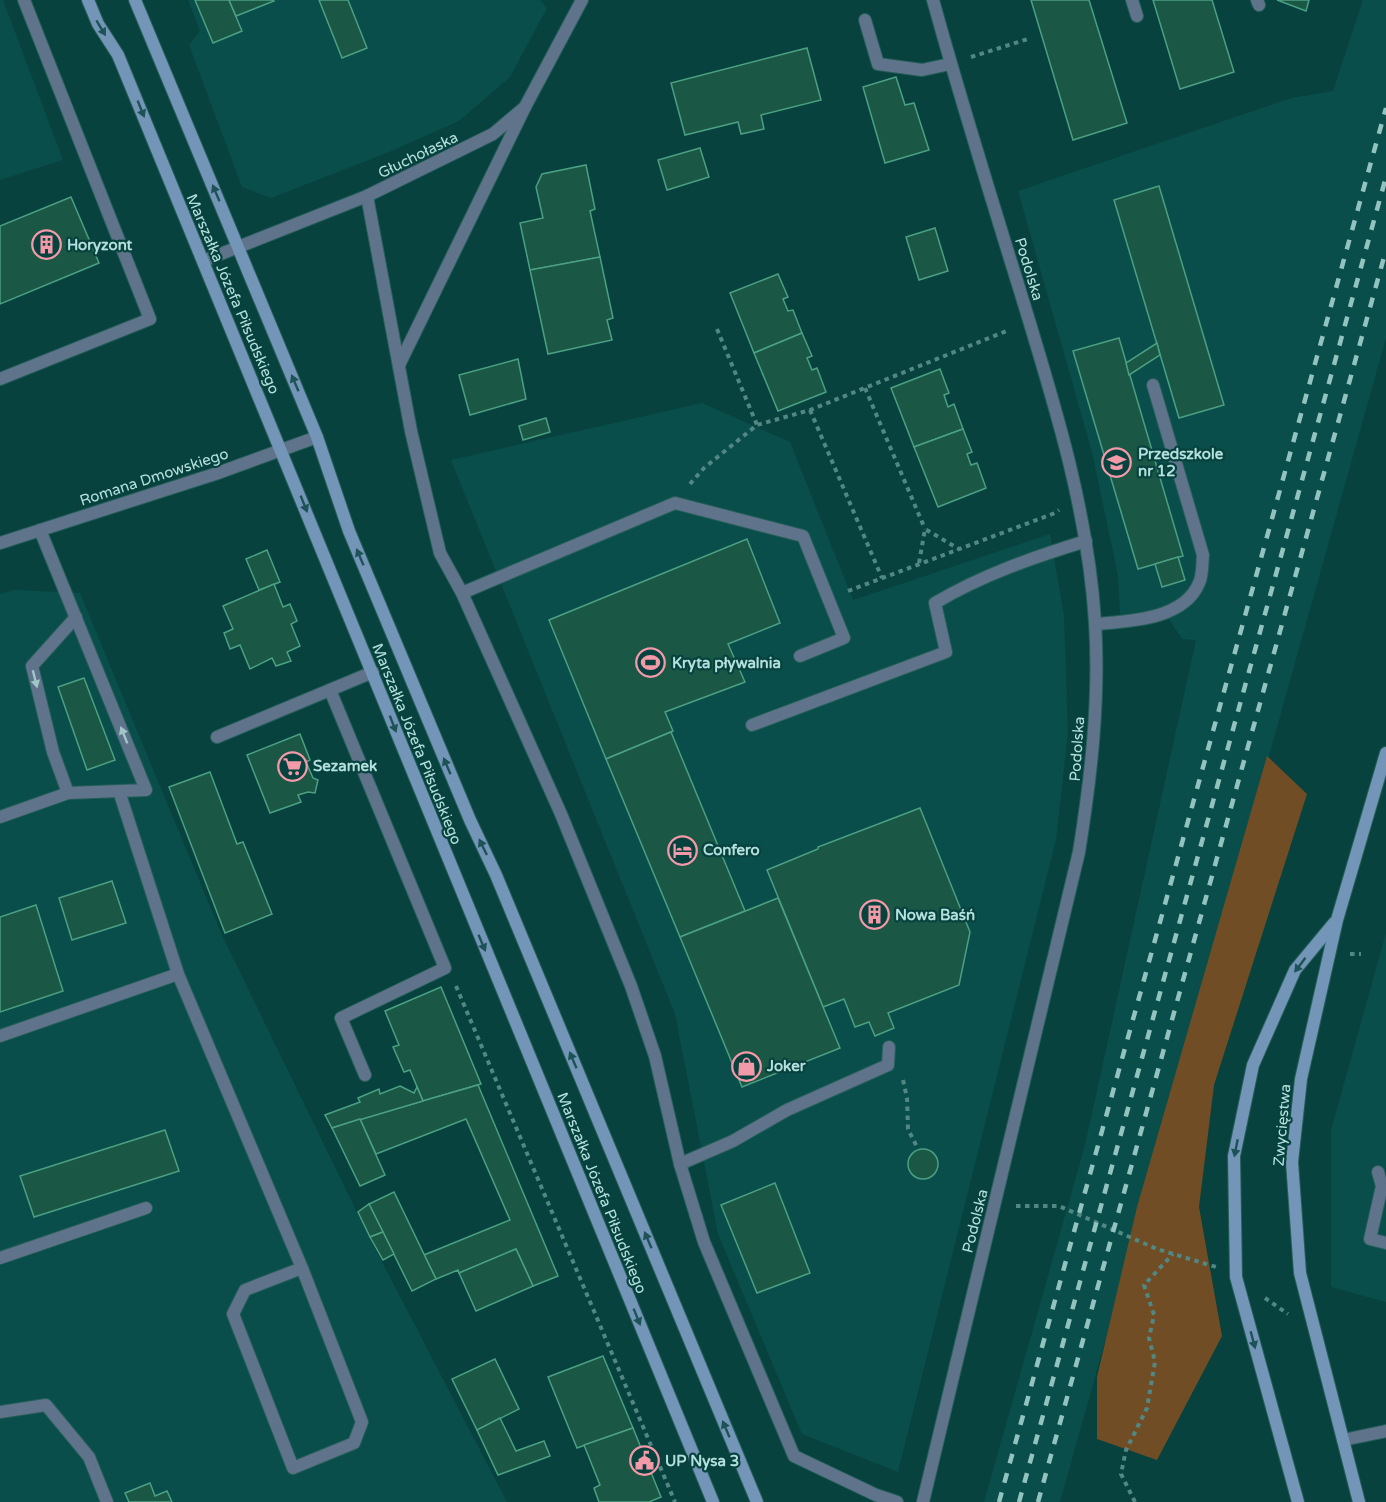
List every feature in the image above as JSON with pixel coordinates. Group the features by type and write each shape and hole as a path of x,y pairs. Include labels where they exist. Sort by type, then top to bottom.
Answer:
{"main road":[{"name":"Marszałka Józefa Piłsudskiego","path":"88,0 98,24 118,55 713,1502"},
{"name":"Marszałka Józefa Piłsudskiego","path":"135,0 317,437 349,531 470,820 496,875 757,1502"},
{"name":"Zwycięstwa","path":"1359,1502 1300,1273 1292,1162 1302,1079 1337,920 1386,753"},
{"path":"1298,1502 1236,1277 1234,1156 1253,1065 1295,970 1337,920"}],"street":[{"path":"0,379 150,319 24,0"},
{"name":"Głuchołaska","path":"203,261 367,196 493,134 525,107 582,0"},
{"name":"Podolska","path":"923,1502 1079,852 1090,780 1096,686 1096,624 1086,541 1076,492 1030,324 950,64 933,0"},
{"path":"1132,0 1137,15"},
{"path":"866,20 878,64 922,70 950,64"},
{"path":"400,363 525,107"},
{"path":"367,196 411,430 440,553 462,593 561,814 631,986 655,1056 680,1164 704,1242 794,1456 876,1495 897,1502"},
{"path":"1096,624 1146,620 1166,613 1186,599 1199,584 1203,555 1153,385"},
{"name":"Romana Dmowskiego","path":"0,543 317,437"},
{"path":"462,593 675,503 803,536 844,638 800,656"},
{"path":"0,817 68,793 146,789 40,530"},
{"path":"752,725 946,652 935,603 960,588 1035,557 1086,541"},
{"path":"68,793 53,752 32,666 76,617"},
{"path":"217,737 373,672"},
{"path":"330,690 445,968 341,1018 365,1076"},
{"path":"118,791 178,974 302,1268 362,1422 354,1443 293,1468 233,1314 245,1290 302,1268"},
{"path":"0,1036 178,974"},
{"path":"680,1164 733,1141 787,1110 888,1065 889,1047"},
{"path":"1378,1172 1382,1186 1370,1239 1386,1243"},
{"path":"0,1258 146,1208"},
{"path":"0,1412 46,1405 88,1457 107,1502"},
{"path":"1343,1440 1386,1431"}],"path":[{"path":"950,64 1031,38"},
{"path":"675,503 704,468 757,425 810,410 1030,324"},
{"path":"717,328 757,425"},
{"path":"865,388 926,529 919,564"},
{"path":"810,410 882,578"},
{"path":"828,598 1055,513 1076,492"},
{"path":"926,529 959,549"},
{"path":"445,968 461,996 675,1502"},
{"path":"888,1065 899,1072 905,1084 908,1129 916,1147"},
{"path":"994,1207 1059,1206 1129,1237"},
{"path":"1135,1502 1121,1474 1126,1450 1147,1408 1155,1362 1149,1338 1155,1315 1144,1285 1173,1254"}],"shaded area":[{"path":"0,0 3,0 63,160 0,180"},
{"path":"188,0 540,0 547,8 510,77 459,121 389,152 271,198 242,187 189,45 200,31"},
{"path":"1363,0 1386,0 1386,338 1060,1502 984,1502 1085,1145 1196,640 1182,639 1161,607 1145,613 1120,614 1118,576 1092,452 1018,191 1291,98 1333,91"},
{"path":"702,403 790,442 853,600 1050,534 1064,615 1068,733 1056,839 898,1472 802,1434 718,1234 675,1014 451,460"},
{"path":"14,590 80,593 221,933 369,1237 507,1502 0,1502 0,594"},
{"path":"1267,756 1307,794 1214,1085 1199,1207 1222,1336 1157,1460 1097,1439 1097,1377 1137,1207"},
{"path":"1386,933 1386,1302 1331,1287 1331,1130"}],"building":[{"path":"195,0 229,0 242,31 213,43"},
{"path":"229,0 273,0 274,1 236,16"},
{"path":"319,0 348,0 367,48 342,58"},
{"path":"1031,0 1089,0 1127,123 1073,140"},
{"path":"1153,0 1212,0 1234,72 1180,89"},
{"path":"1277,0 1309,0 1306,11"},
{"path":"807,48 821,100 761,115 764,129 741,134 738,122 685,135 671,83"},
{"path":"896,77 905,105 914,103 929,150 885,163 863,87"},
{"path":"700,148 709,177 667,190 658,160"},
{"path":"586,165 595,209 590,211 600,257 530,270 520,223 543,218 536,187 542,174"},
{"path":"1159,186 1224,405 1179,418 1114,200"},
{"name":"Horyzont","path":"71,197 99,263 0,304 0,226"},
{"path":"935,228 948,271 919,280 906,237"},
{"path":"600,257 613,318 607,320 612,340 548,354 530,270"},
{"path":"778,274 788,297 783,299 788,311 793,310 802,333 754,353 730,293"},
{"path":"802,333 812,356 807,358 812,370 817,368 826,392 778,411 754,353"},
{"path":"1119,338 1183,556 1138,569 1073,351"},
{"path":"1157,343 1160,355 1129,375 1126,363"},
{"path":"518,359 526,399 470,415 459,375"},
{"path":"940,369 949,393 944,395 948,407 954,404 963,429 914,447 891,388"},
{"path":"546,418 550,432 523,440 519,426"},
{"path":"963,429 972,452 967,454 971,465 977,463 986,488 938,507 914,447"},
{"name":"Kryta pływalnia","path":"747,539 780,623 728,644 745,682 665,712 673,731 606,759 549,620"},
{"path":"267,550 280,582 259,590 246,559"},
{"path":"1178,557 1185,580 1162,587 1155,564"},
{"path":"274,584 283,607 290,604 297,621 291,624 300,646 287,652 291,661 276,666 272,658 250,669 240,645 230,649 224,633 233,629 223,606"},
{"path":"84,678 115,760 87,770 58,687"},
{"name":"Confero","path":"671,732 745,911 680,937 606,759"},
{"path":"300,734 310,760 306,762 313,778 318,780 315,793 308,792 298,795 301,802 270,813 247,755"},
{"path":"210,772 237,844 243,842 272,914 225,933 169,787"},
{"name":"Nowa Baśń","path":"920,808 970,932 959,985 888,1013 894,1028 875,1036 869,1022 855,1027 844,999 823,1007 767,870 818,849 818,847"},
{"path":"112,881 126,923 72,940 59,898"},
{"path":"778,898 840,1048 742,1087 680,937"},
{"path":"36,905 63,991 0,1012 0,917"},
{"path":"441,987 481,1084 423,1101 410,1070 404,1072 393,1047 399,1045 385,1011"},
{"path":"478,1085 558,1276 533,1286 516,1249 459,1273 458,1270 436,1279 424,1255 510,1220 466,1119 376,1154 360,1119"},
{"path":"400,1086 414,1093 417,1087 423,1101 332,1128 325,1115 360,1102 358,1098 379,1089 380,1094"},
{"path":"360,1119 385,1175 360,1186 332,1128"},
{"path":"165,1130 179,1171 34,1217 20,1176"},
{"path":"923,1149 934,1153 938,1164 934,1175 923,1179 912,1175 908,1164 912,1153"},
{"path":"775,1183 810,1273 757,1293 721,1205"},
{"path":"394,1192 436,1279 412,1291 369,1204"},
{"path":"369,1204 383,1232 370,1237 358,1212"},
{"path":"383,1232 394,1254 383,1260 370,1237"},
{"path":"516,1249 533,1286 476,1311 459,1273"},
{"path":"603,1356 633,1428 577,1448 548,1377"},
{"path":"495,1359 519,1409 477,1430 452,1379"},
{"path":"500,1418 516,1451 544,1441 550,1456 498,1475 477,1430"},
{"path":"633,1428 661,1497 649,1502 599,1502 594,1488 600,1485 584,1445"},
{"path":"150,1483 155,1496 167,1491 172,1502 129,1502 125,1493"}],"railway":[{"path":"999,1502 1386,108"},
{"path":"1019,1502 1386,177"},
{"path":"1038,1502 1386,250"}],"place":[{"name":"Horyzont","path":"46,245"},
{"name":"Przedszkole nr 12","path":"1117,463"},
{"name":"Kryta pływalnia","path":"651,663"},
{"name":"Sezamek","path":"292,766"},
{"name":"Confero","path":"682,850"},
{"name":"Nowa Baśń","path":"874,915"},
{"name":"Joker","path":"746,1066"},
{"name":"UP Nysa 3","path":"644,1461"}]}
